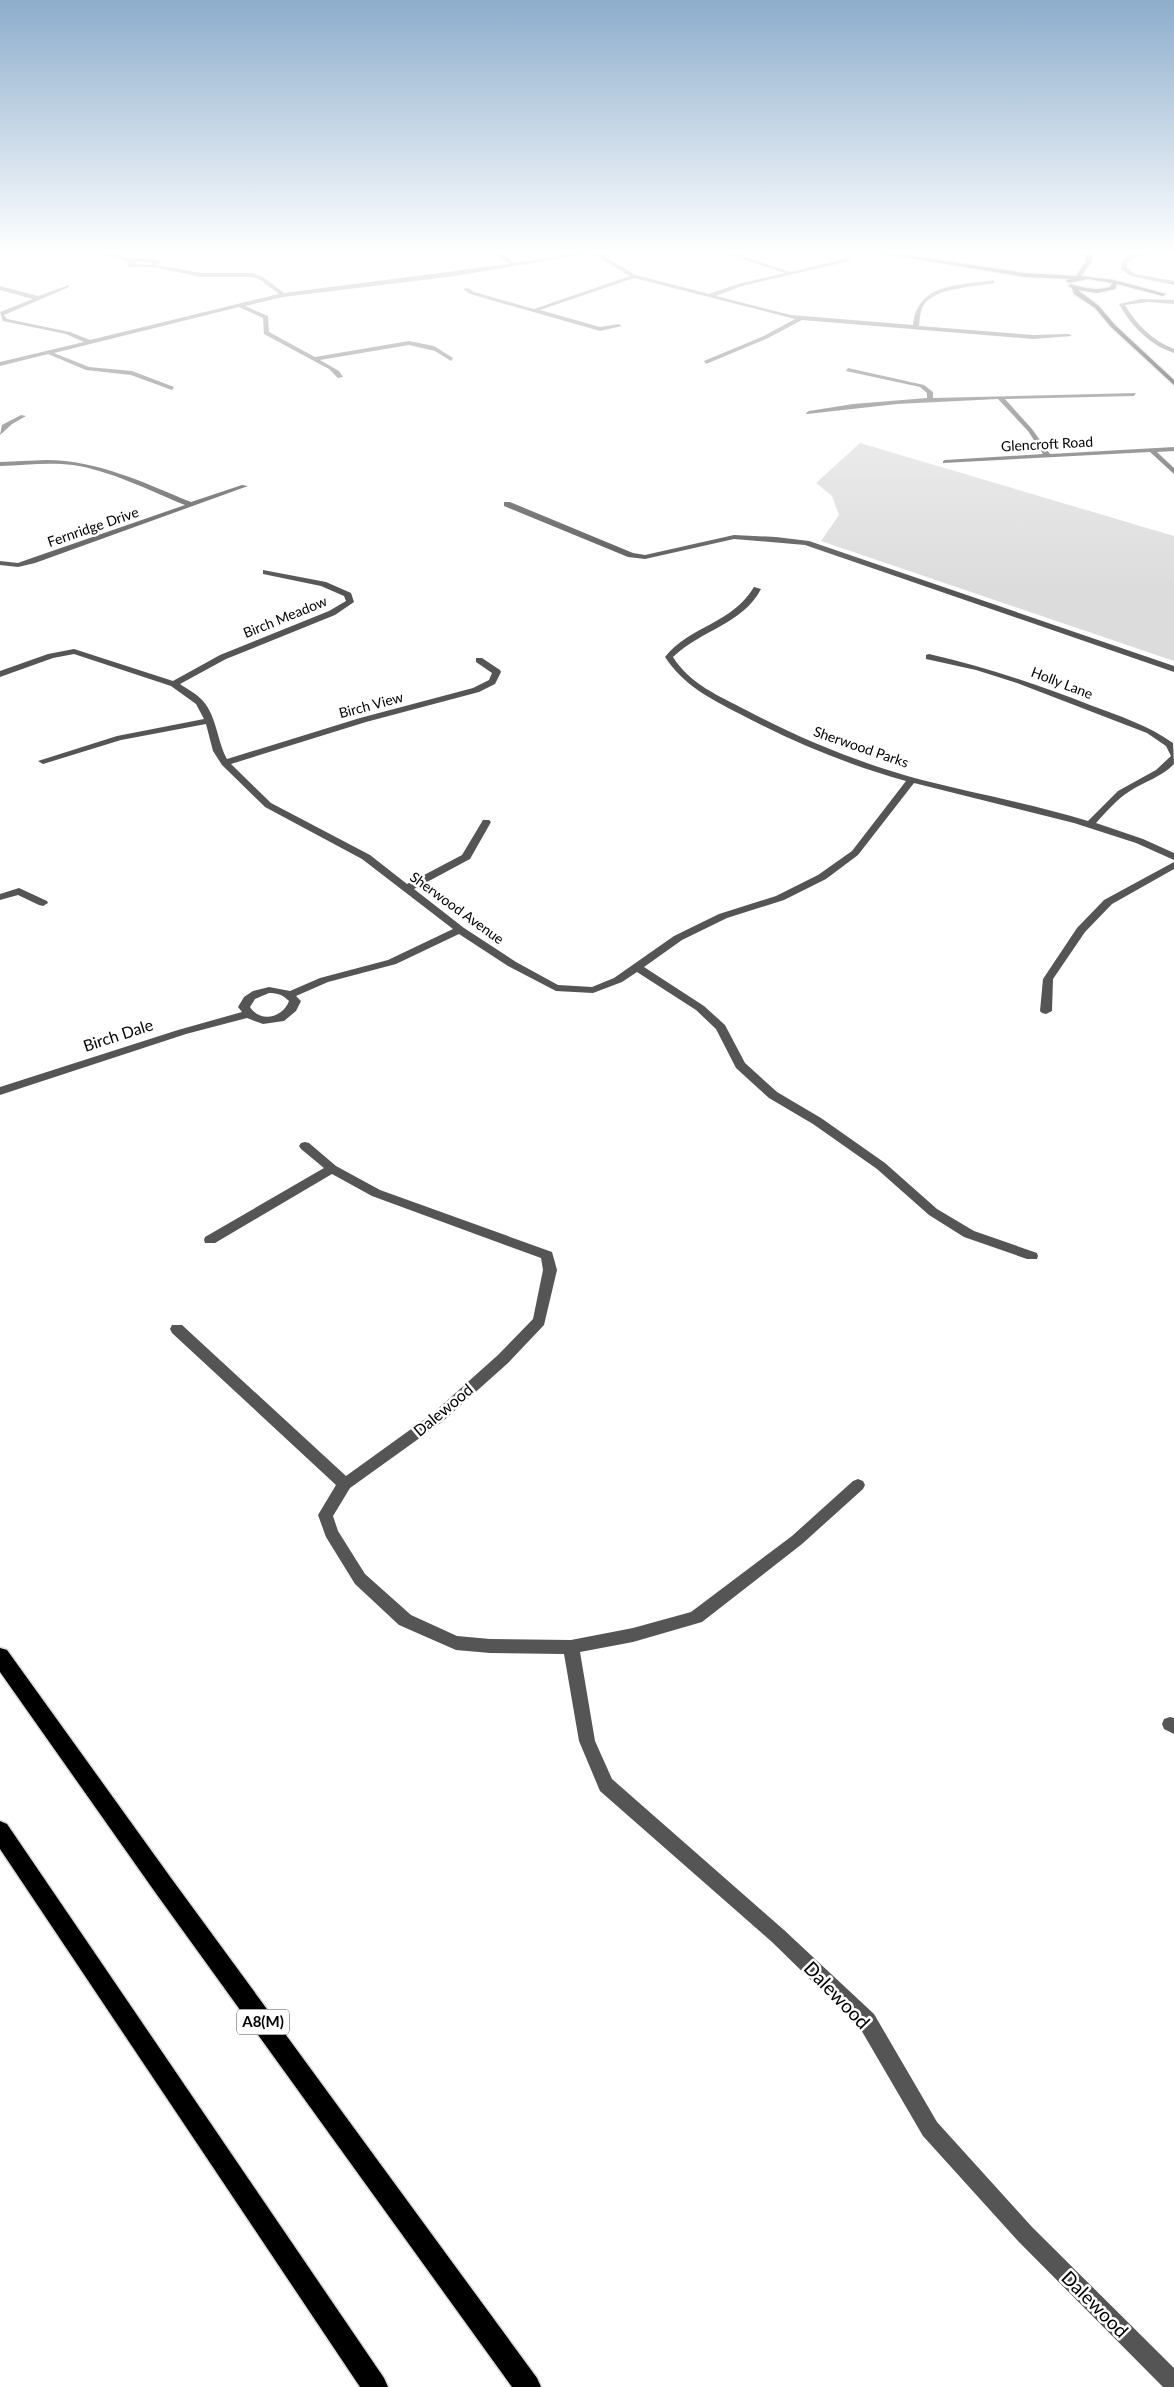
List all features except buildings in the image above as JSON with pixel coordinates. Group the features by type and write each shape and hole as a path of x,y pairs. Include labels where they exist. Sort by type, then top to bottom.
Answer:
{"highway":[{"name":"A8(M)","path":"0,1656 169,1893 528,2387"},
{"path":"0,1831 375,2387"}],"main road":[{"path":"1157,364 1171,377 1174,383"}],"street":[{"path":"77,364 88,369 132,372 172,388"},
{"path":"324,364 337,372 340,377"},
{"path":"848,370 922,386 930,392 930,400"},
{"path":"809,413 835,408 930,400 1072,394 1134,394"},
{"path":"1000,398 1030,430 1048,456"},
{"path":"0,433 3,427 11,421 23,416"},
{"name":"Glencroft Road","path":"945,462 1174,449"},
{"path":"1151,450 1174,472"},
{"name":"Fernridge Drive","path":"0,464 48,462 87,466 105,471 192,505"},
{"name":"Fernridge Drive","path":"0,563 18,565 32,561 244,486"},
{"path":"507,504 631,555 645,557 734,537 776,539 806,544 1174,668"},
{"name":"Birch Meadow","path":"174,684 223,657 332,613 350,602 348,595 323,584 266,572"},
{"name":"Sherwood Parks","path":"757,588 754,599 738,612 688,639 669,657 675,669 697,687 758,720 806,742 890,774 1056,813 1136,840 1174,857"},
{"name":"Sherwood Avenue","path":"0,674 51,656 74,651 174,684 199,702 209,721 218,751 225,763 268,805 366,857 406,890 460,930 512,964 556,988 593,990 618,980 639,968 678,938 723,916 780,898 822,876 855,853 913,779"},
{"name":"Holly Lane","path":"929,657 978,668 1020,681 1150,731 1170,745 1174,754"},
{"name":"Birch View","path":"225,763 363,720 476,690 492,682 497,672 479,660"},
{"path":"43,761 120,738 209,721"},
{"path":"1090,824 1111,801 1133,785 1163,772 1174,758"},
{"path":"406,890 466,857 486,822"},
{"path":"1046,1010 1048,979 1082,930 1108,902 1174,865"},
{"path":"0,897 19,891 43,903"},
{"path":"291,994 295,1001 294,1008 288,1014 278,1019 260,1020 247,1014 244,1007 247,999 256,993 275,990 291,994 324,980 392,962 460,930"},
{"path":"639,968 700,1008 721,1028 740,1065 773,1095 817,1121 881,1166 933,1212 969,1234 1032,1256"},
{"name":"Birch Dale","path":"0,1091 173,1035 247,1014"},
{"name":"Dalewood","path":"305,1146 332,1169 376,1192 547,1255 550,1270 539,1321 503,1359 437,1418 345,1484 324,1515 330,1533 360,1579 405,1620 456,1643 490,1646 571,1647 633,1635 696,1617 796,1540 858,1484"},
{"path":"210,1240 332,1169"},
{"path":"177,1329 345,1484"},
{"name":"Dalewood","path":"571,1647 587,1741 606,1785 778,1936 867,2021 930,2129 1026,2234 1174,2383"}],"shaded area":[{"path":"860,443 1174,536 1174,661 821,541 839,515 832,496 816,483"}]}
